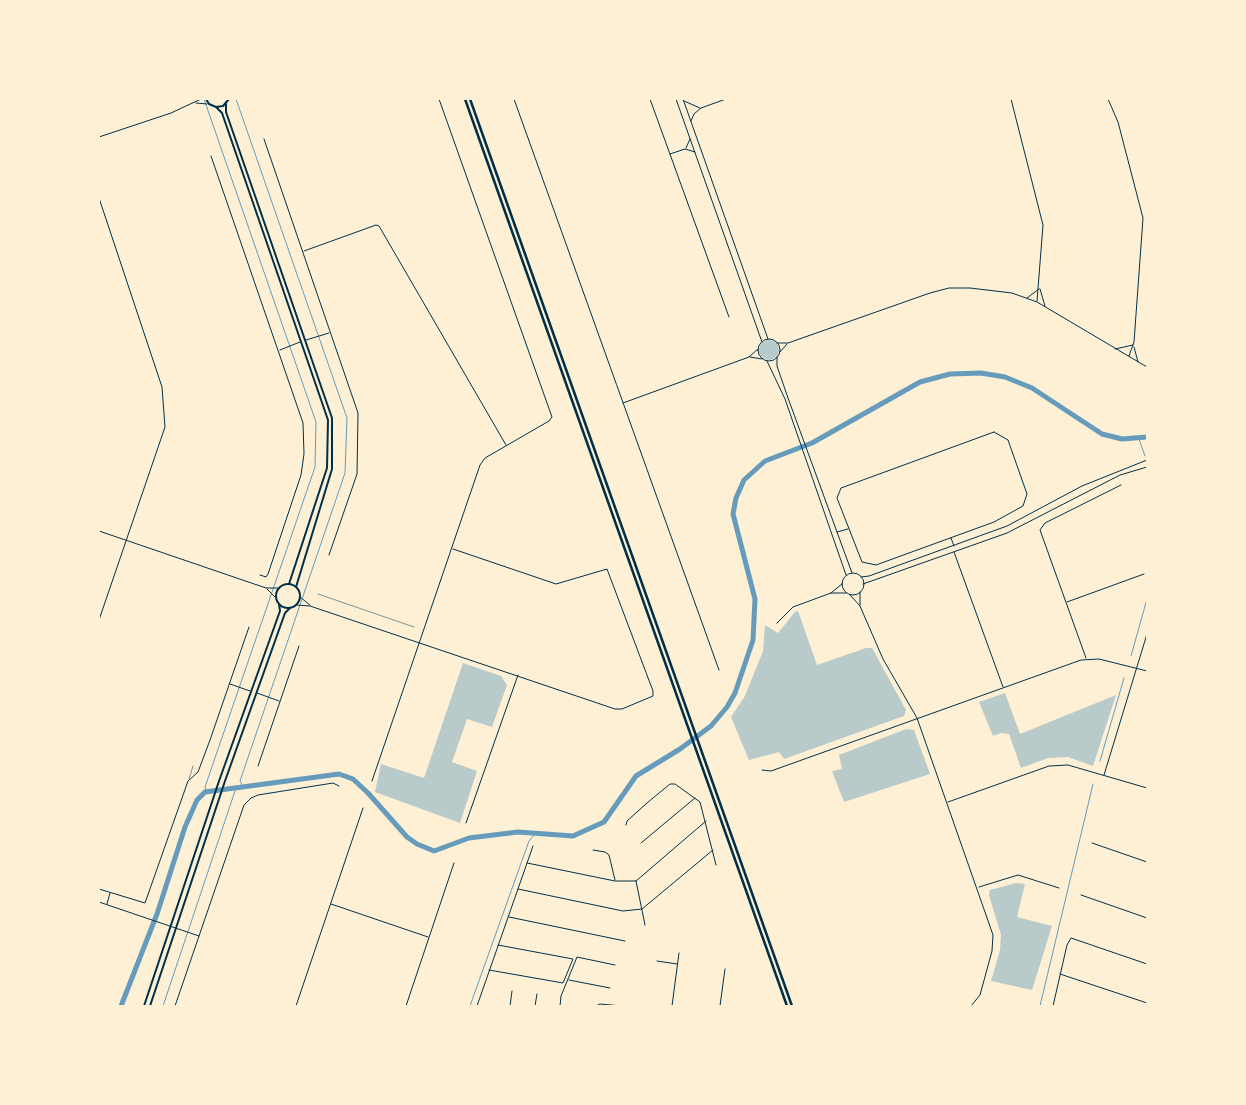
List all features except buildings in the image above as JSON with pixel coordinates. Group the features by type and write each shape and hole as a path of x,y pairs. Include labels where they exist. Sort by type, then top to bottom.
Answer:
{"highway":[{"path":"465,99 787,1006"},
{"path":"470,99 696,731 792,1006"}],"main road":[{"path":"206,99 208,104 216,107 222,113 298,343 328,420 327,468 288,584"},
{"path":"229,99 226,104 226,112 307,340 332,418 332,469 296,587"},
{"path":"216,107 226,104"},
{"path":"144,1006 219,781 280,611 279,604 273,595 275,588 288,584 296,587 302,598 299,605 290,608 285,613 225,781 150,1006"},
{"path":"279,604 290,608"}],"street":[{"path":"196,103 201,99"},
{"path":"372,781 481,462 549,422 552,414 439,99"},
{"path":"514,99 719,670"},
{"path":"650,99 729,317"},
{"path":"676,99 762,342"},
{"path":"691,122 694,114 701,108 726,99"},
{"path":"1010,99 1044,225 1037,302"},
{"path":"1108,99 1118,122 1143,218 1134,345 1138,363"},
{"path":"683,100 692,106 701,108"},
{"path":"683,100 768,339 777,343 788,344 930,293 950,288 1006,292 1037,302 1115,350 1147,367"},
{"path":"99,137 196,103 208,104"},
{"path":"264,139 358,413 357,474 329,555"},
{"path":"685,149 690,139"},
{"path":"670,155 685,149 695,152"},
{"path":"211,156 303,423 304,454 301,475 268,574 266,577 260,576"},
{"path":"99,198 162,387 166,427 99,620"},
{"path":"303,252 376,225 379,226 506,446"},
{"path":"1027,298 1039,288"},
{"path":"1039,288 1046,307"},
{"path":"307,340 330,332"},
{"path":"623,403 749,357 758,349 762,342 768,339"},
{"path":"279,350 298,343"},
{"path":"777,343 780,352"},
{"path":"788,344 777,357 777,366 852,573"},
{"path":"1115,350 1134,345"},
{"path":"1128,357 1134,345"},
{"path":"758,349 762,359"},
{"path":"749,357 767,361 777,357"},
{"path":"767,361 784,399 846,575 842,584 830,593 793,607 777,623"},
{"path":"997,432 1008,440 1027,494 1023,506 994,522 872,566 860,560 848,529 837,498 842,486 997,432"},
{"path":"846,575 852,573 861,577 869,576 1007,526 1082,486 1147,460"},
{"path":"860,606 860,592 864,584 1007,533 1120,475 1147,466"},
{"path":"1086,658 1040,530 1044,523 1085,501 1121,485"},
{"path":"1082,494 1085,501"},
{"path":"837,533 848,529"},
{"path":"99,532 266,588 275,588"},
{"path":"951,537 954,546"},
{"path":"299,605 310,606 617,710 653,696 653,691 607,569 556,584 452,549"},
{"path":"954,552 1003,688"},
{"path":"1066,602 1144,574"},
{"path":"861,577 864,584"},
{"path":"842,584 846,593"},
{"path":"266,588 273,595"},
{"path":"850,595 860,592"},
{"path":"830,593 846,593 860,606 883,659 917,718 978,887 993,935 992,950 980,995 971,1006"},
{"path":"302,598 310,606"},
{"path":"99,889 142,904 145,903 189,779 198,772 249,627"},
{"path":"1104,776 1147,634"},
{"path":"628,642 634,640"},
{"path":"258,766 298,646"},
{"path":"762,770 771,771 1086,658 1147,671"},
{"path":"466,823 518,675"},
{"path":"229,684 252,692"},
{"path":"257,693 280,701"},
{"path":"947,802 1050,766 1068,765 1147,788"},
{"path":"175,1006 244,805 251,798 258,795 333,783 339,786"},
{"path":"626,825 627,821 672,784 695,797 700,802 716,865"},
{"path":"641,843 695,797"},
{"path":"296,1006 363,808"},
{"path":"527,863 615,881 636,880 706,821"},
{"path":"1092,842 1147,862"},
{"path":"477,1006 533,846"},
{"path":"592,850 605,852 609,855 615,881"},
{"path":"518,890 623,911 642,909 713,850"},
{"path":"406,1006 454,863"},
{"path":"978,887 1018,875 1059,888"},
{"path":"636,880 645,925"},
{"path":"107,904 110,893"},
{"path":"1081,895 1147,918"},
{"path":"99,902 200,936"},
{"path":"331,904 429,937"},
{"path":"508,917 625,941"},
{"path":"1053,1006 1067,945 1071,938 1147,964"},
{"path":"489,970 563,983 572,959 498,945"},
{"path":"672,1006 679,953"},
{"path":"560,1006 577,956 615,965"},
{"path":"657,961 678,964"},
{"path":"720,1006 725,970"},
{"path":"1060,974 1147,1003"},
{"path":"568,979 610,988"},
{"path":"510,1006 512,991"},
{"path":"535,1006 537,994"},
{"path":"596,1006 600,1004 622,1006"}],"lane":[{"path":"318,594 414,627"},
{"path":"189,779 193,766"}],"shaded area":[{"path":"769,340 776,343 779,350 776,357 769,360 762,357 759,350 762,343"},
{"path":"798,611 817,665 866,648 872,648 906,710 904,716 784,759 779,752 749,760 731,717 745,696 763,651 765,625 778,633 795,612"},
{"path":"463,663 501,676 507,685 492,727 467,719 452,762 477,771 460,823 375,792 381,764 424,778"},
{"path":"1005,693 1020,734 1116,695 1093,766 1068,757 1048,758 1021,768 1009,734 1001,733 993,736 979,702"},
{"path":"906,729 914,730 930,774 844,802 832,771 842,769 839,755"},
{"path":"1016,883 1025,884 1017,917 1052,926 1032,990 991,981 1000,950 1001,935 989,895 990,890"}],"waterway":[{"path":"204,99 316,422 315,467 205,787 207,792"},
{"path":"236,99 347,418 345,473 240,781 244,788"},
{"path":"121,1006 157,914 185,827 197,800 205,792 339,774 353,779 407,837 417,844 434,851 469,838 518,832 573,836 604,822 636,776 680,749 711,726 727,707 735,693 753,640 755,599 733,514 736,498 744,480 765,461 812,443 920,382 950,374 981,373 1005,377 1032,388 1102,434 1122,439 1147,437"},
{"path":"1139,439 1145,456"},
{"path":"1131,656 1147,599"},
{"path":"1100,761 1124,678"},
{"path":"1040,1006 1093,784"},
{"path":"163,1006 236,788"},
{"path":"470,1006 529,841 535,834"}]}
